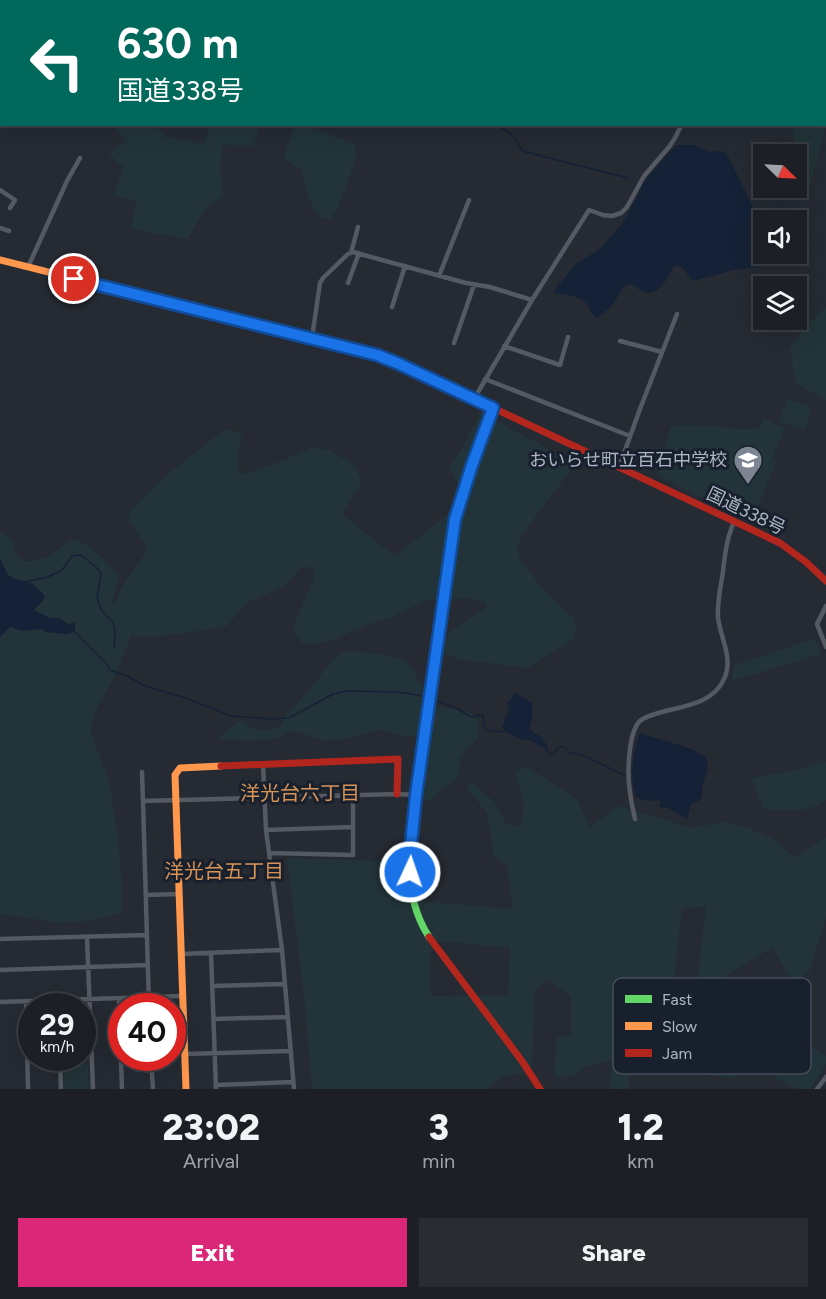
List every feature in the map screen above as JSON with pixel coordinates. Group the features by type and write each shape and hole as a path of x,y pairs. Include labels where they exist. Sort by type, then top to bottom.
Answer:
{"main road":[{"name":"国道338号","path":"0,260 387,358 755,531 791,550 826,581"},
{"path":"493,408 455,519 416,795 410,872 412,893 427,934 522,1061 540,1089"},
{"path":"182,993 175,775 180,768 398,759 397,794"},
{"path":"185,1071 186,1089"}],"street":[{"path":"474,399 504,346 589,210 612,216 621,213 627,207 644,176 669,147 681,126"},
{"path":"28,267 63,189 80,159"},
{"path":"0,190 15,200 10,208"},
{"path":"440,276 469,200"},
{"path":"351,253 358,227"},
{"path":"0,228 9,231"},
{"path":"312,338 320,283 351,253 359,253 474,285 490,287 532,300"},
{"path":"348,283 359,253"},
{"path":"392,307 405,266"},
{"path":"454,343 474,285"},
{"path":"619,467 677,314"},
{"path":"504,346 560,365 568,337"},
{"path":"620,341 662,352"},
{"path":"485,379 630,436"},
{"path":"635,819 630,795 629,773 634,732 637,725 645,717 689,705 711,696 720,686 726,673 728,656 720,629 718,602 728,538 734,522"},
{"path":"826,606 818,629 826,647"},
{"path":"263,764 266,830 282,950 294,1089"},
{"path":"142,772 149,993"},
{"path":"269,854 353,855 353,795"},
{"path":"143,801 416,795"},
{"path":"266,830 353,827"},
{"path":"146,895 179,894"},
{"path":"0,939 147,935"},
{"path":"87,937 89,993"},
{"path":"180,954 282,950"},
{"path":"211,953 216,1087 294,1082"},
{"path":"0,970 148,965"},
{"path":"212,986 285,984"},
{"path":"0,1002 18,1002"},
{"path":"214,1019 288,1017"},
{"path":"186,1054 291,1051"},
{"path":"28,1071 28,1089"},
{"path":"60,1071 61,1089"},
{"path":"92,1071 93,1089"},
{"path":"121,1071 122,1089"},
{"path":"152,1071 153,1089"},
{"path":"817,1089 826,1077"}],"shaded area":[{"path":"113,126 155,126 166,137 203,144 210,126 259,126 254,146 223,145 220,165 224,197 207,206 188,239 131,229 137,201 113,195 124,168 109,154 127,140"},
{"path":"295,126 307,126 354,144 357,155 336,212 329,220 320,216 313,207 302,170 286,160 284,155"},
{"path":"792,126 825,126 807,197 807,144 794,144"},
{"path":"826,307 826,400 796,383 790,349 804,330 807,330 808,324"},
{"path":"787,399 812,407 805,430 779,421"},
{"path":"480,412 547,448 574,466 517,545 520,560 541,586 574,619 577,630 573,640 527,668 458,659 441,653 443,643 451,631 486,607 486,603 475,599 445,599 425,601 391,618 366,625 337,638 318,644 304,644 296,636 294,625 314,577 315,569 309,567 301,567 285,586 247,603 227,626 152,637 131,636 115,675 95,712 91,733 109,780 119,844 123,909 120,914 62,923 0,914 0,532 7,535 21,559 27,561 35,561 47,556 68,541 74,540 88,546 119,577 113,606 128,578 147,552 145,544 128,520 130,511 167,475 228,429 242,435 238,450 238,473 249,473 313,447 330,450 354,465 362,481 344,510 344,516 395,556 451,511 459,486 449,468 466,442"},
{"path":"764,419 785,428 772,460 776,462 755,513 747,517 715,501 695,495 657,475 671,427 692,425 748,429 759,428"},
{"path":"815,638 821,654 732,681 734,665"},
{"path":"345,651 386,655 401,659 409,665 425,691 421,701 420,730 415,737 383,730 353,738 324,741 289,731 279,738 252,741 219,738 238,721 258,730 280,726 287,713 333,660"},
{"path":"436,706 469,712 479,721 478,739 466,749 460,758 460,770 455,781 441,789 431,800 426,801 423,796"},
{"path":"826,761 826,800 804,809 764,809 751,778 786,772"},
{"path":"527,767 577,799 590,827 618,806 693,828 721,822 747,827 775,840 794,857 826,837 826,918 810,970 801,978 790,978 772,948 722,978 698,978 706,907 682,908 674,978 613,978 613,1074 629,1074 629,1089 610,1089 611,1060 585,1067 578,1074 560,1078 554,1073 557,1037 571,1035 571,997 547,979 535,990 532,1066 522,1074 504,1076 487,1089 312,1089 304,996 287,858 403,862 407,900 513,909 507,866 494,857 487,813 466,787 472,783 495,802 506,824 520,826 524,807 515,771","holes":["438,941 510,948 508,995 431,996 431,954"]},
{"path":"811,1047 826,1056 826,1064 811,1089 796,1089 774,1077 775,1074 811,1074"},
{"path":"63,1071 88,1071 89,1089 64,1089"},
{"path":"705,1074 736,1074 734,1079"}],"water":[{"path":"677,145 694,145 710,152 721,151 726,154 754,210 753,264 763,264 693,281 681,266 674,266 663,284 655,291 645,292 632,284 625,286 611,306 597,318 582,300 554,293 576,264 601,248 621,225 643,184"},
{"path":"0,558 8,575 15,579 28,581 45,596 34,610 50,618 59,618 68,624 75,623 75,631 67,634 46,632 41,629 22,631 10,627 0,637"},
{"path":"516,693 532,703 529,729 541,737 547,749 531,740 520,739 502,727 504,717 506,718 509,711 508,701 510,702 513,694"},
{"path":"640,733 690,749 706,757 708,767 702,787 702,797 691,804 687,819 668,808 659,807 661,800 647,801 636,797 633,765"}],"waterway":[{"path":"499,126 512,135 522,151 628,178"},
{"path":"29,581 48,577 62,570 72,556 81,555 101,573 97,598 102,611 113,622 114,648"},
{"path":"73,630 107,664 110,670 145,686 186,698 231,716 289,718 333,694 347,691 398,692 427,698"},
{"path":"432,699 458,709 471,717 482,715 483,725 487,730 503,732 506,730"},
{"path":"546,748 552,755 559,747 564,747 570,753 580,754 626,776"}],"traffic: fast":[{"path":"429,937 415,907 411,886 410,854 437,644"}],"traffic: slow":[{"path":"0,260 367,352 387,358 472,398"},
{"path":"186,1089 175,775 180,768 221,766"}],"traffic: jam":[{"path":"472,398 780,543 806,562 826,581"},
{"path":"437,644 455,519 493,408"},
{"path":"221,766 398,759 397,794"},
{"path":"429,937 522,1061 540,1089"}],"place":[{"name":"おいらせ町立百石中学校","path":"748,486"}],"district":[{"name":"洋光台六丁目","path":"300,793"},
{"name":"洋光台五丁目","path":"224,871"}],"route":[{"path":"74,279 377,355 493,408 455,519 416,795 410,872"}]}
